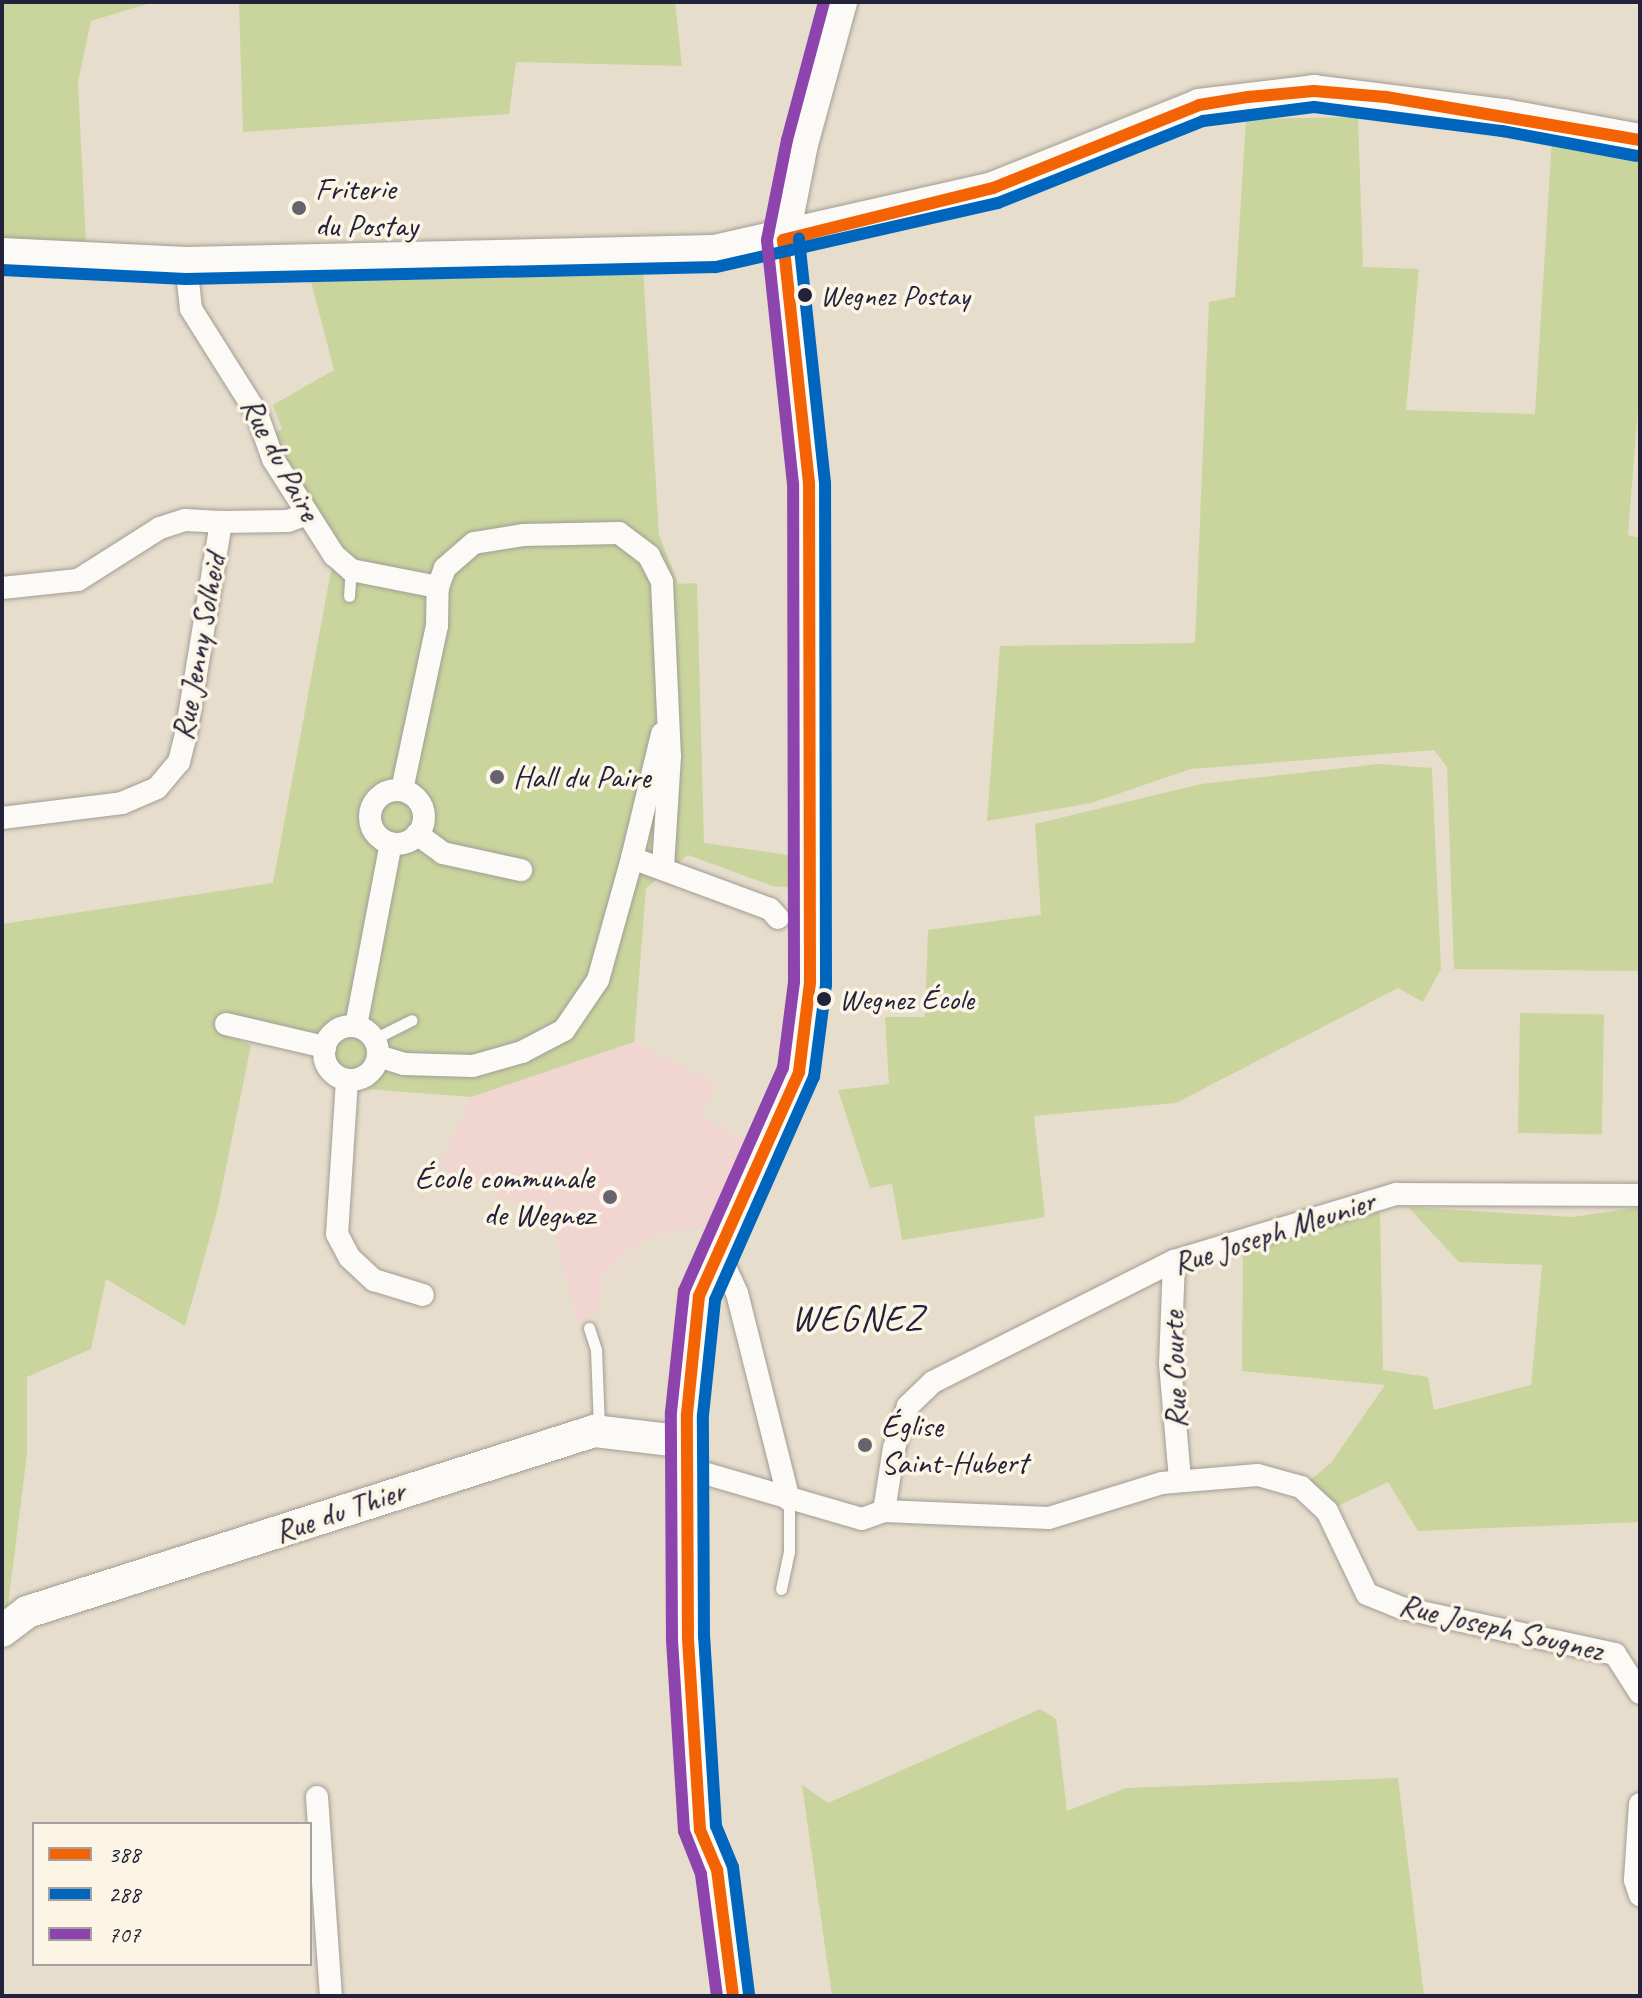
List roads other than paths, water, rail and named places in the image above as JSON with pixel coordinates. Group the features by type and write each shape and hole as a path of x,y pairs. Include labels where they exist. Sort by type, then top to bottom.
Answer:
{"street":[{"path":"733,1996 717,1870 700,1830 688,1638 688,1456 699,1296 799,1072 813,926 809,483 767,241 802,144 841,2"},
{"path":"2,254 186,263 513,253 646,256 767,241 993,188 1199,105 1314,91 1386,97 1640,140"},
{"name":"Rue du Paire","path":"186,263 191,309 257,414 273,459 334,555 351,570"},
{"name":"Rue Jenny Solheid","path":"2,818 122,803 157,788 179,762 221,522 288,521 307,514"},
{"path":"2,588 78,580 160,528 185,520 221,522"},
{"path":"391,843 370,1040 364,1077 347,1080 327,1065 325,1047 339,1029 370,1040 416,1065 473,1066 522,1052 564,1030 584,1006 602,969 649,863 670,798 662,582 658,568 632,540 605,531 492,537 460,553 445,568 438,587 437,626 402,790"},
{"path":"351,570 438,587"},
{"path":"649,863 665,726"},
{"path":"391,843 371,825 372,807 384,793 402,790 416,797 424,811 417,834"},
{"path":"391,843 417,834"},
{"path":"417,834 443,853 521,870"},
{"path":"649,863 770,909 778,918 813,926"},
{"path":"226,1024 325,1047"},
{"path":"347,1080 337,1234 350,1258 374,1280 423,1295"},
{"name":"Rue Joseph Meunier","path":"884,1511 894,1448 908,1406 933,1382 1174,1261 1396,1194 1640,1195"},
{"path":"718,1252 737,1293 789,1500"},
{"name":"Rue Courte","path":"1174,1261 1170,1363 1180,1479"},
{"name":"Rue du Thier","path":"2,1631 27,1612 475,1465 599,1432 688,1456"},
{"name":"Rue Joseph Sougnez","path":"688,1456 789,1500 862,1519 884,1511 1049,1518 1180,1479 1258,1475 1301,1487 1337,1525 1367,1594 1402,1608 1615,1654 1640,1693"},
{"path":"317,1797 331,1996"},
{"path":"1640,1804 1635,1880 1640,1895"}],"lane":[{"path":"349,596 351,570"},
{"path":"370,1040 412,1020"},
{"path":"589,1328 596,1350 599,1432"},
{"path":"781,1589 789,1552 789,1500"}],"place":[{"name":"Friterie du Postay","path":"299,208"},
{"name":"Wegnez Postay","path":"805,295"},
{"name":"Hall du Paire","path":"497,777"},
{"name":"Wegnez École","path":"824,999"},
{"name":"École communale de Wegnez","path":"610,1197"},
{"name":"Église Saint-Hubert","path":"865,1445"}],"district":[{"name":"WEGNEZ","path":"858,1319"}]}
